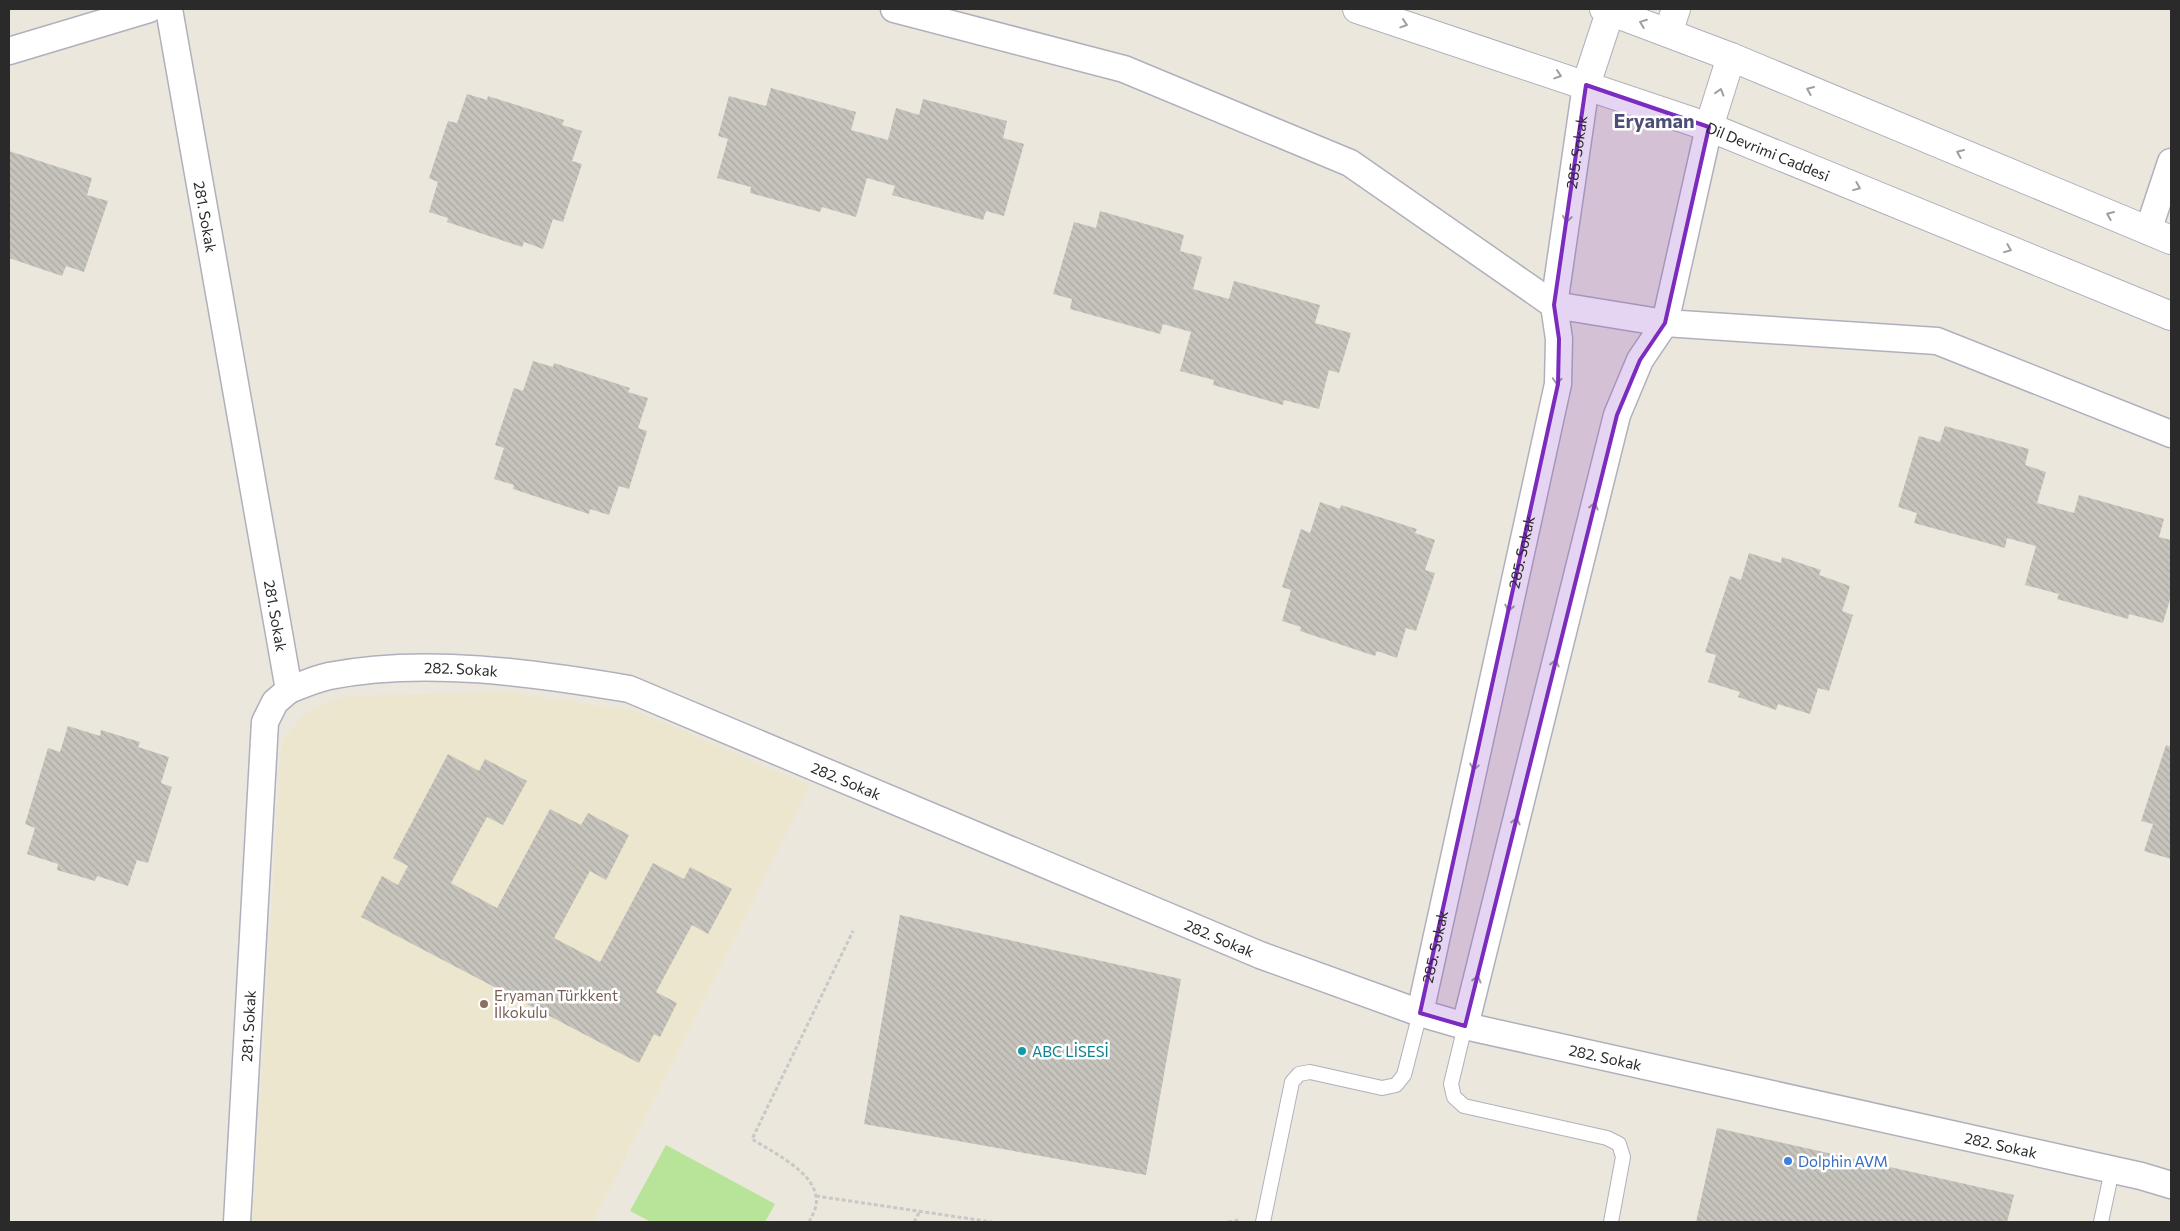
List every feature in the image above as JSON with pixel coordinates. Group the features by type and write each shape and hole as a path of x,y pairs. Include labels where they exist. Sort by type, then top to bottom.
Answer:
{"main road":[{"name":"Dil Devrimi Caddesi","path":"1357,9 1709,127 2171,316"},
{"path":"1586,85 1608,9 1672,21 1731,57 2160,235"},
{"path":"1709,127 1731,57"}],"street":[{"path":"9,51 149,9"},
{"name":"281. Sokak","path":"169,9 289,690 275,702 265,722 237,1222"},
{"path":"894,9 1124,69 1350,163 1554,305 1665,323 1938,341 2171,434"},
{"name":"285. Sokak","path":"1420,1013 1558,384 1559,339 1554,305 1586,85"},
{"path":"1465,1026 1617,415 1640,360 1665,323 1709,127"},
{"path":"2160,235 2171,162"},
{"name":"282. Sokak","path":"289,690 327,676 379,669 471,669 538,675 629,689 1260,955 1420,1013 1465,1026 2112,1170 2171,1185"}],"lane":[{"path":"1263,1222 1292,1082 1299,1074 1310,1072 1382,1088 1396,1085 1404,1075 1420,1013"},
{"path":"1465,1026 1451,1084 1454,1096 1464,1106 1607,1138 1619,1144 1623,1156 1611,1222"},
{"path":"2100,1222 2112,1170"}],"path":[{"path":"809,1222 816,1207 816,1196 811,1182 797,1168 752,1139 854,931"},
{"path":"816,1196 992,1222"},
{"path":"914,1222 920,1212"}],"highlighted area":[{"path":"1586,85 1709,127 1665,323 1640,360 1617,415 1465,1026 1420,1013 1558,384 1559,339 1554,305"}],"shaded area":[{"name":"Eryaman Türkkent İlkokulu","path":"502,692 636,711 810,786 593,1222 253,1222 282,740 306,712 344,696"}],"green space":[{"path":"666,1145 775,1204 765,1222 651,1222 630,1211"}],"building":[{"path":"771,88 856,112 851,130 888,140 896,108 919,115 923,99 1007,121 1003,138 1024,144 1004,216 986,211 983,220 892,195 895,186 867,178 856,217 822,207 820,212 750,193 751,187 717,178 728,139 718,136 729,96 766,106"},
{"path":"467,94 487,100 488,96 564,120 562,125 582,131 572,161 582,164 563,222 553,219 543,249 524,242 522,247 447,222 448,218 429,212 438,182 429,178 448,121 457,123"},
{"path":"9,151 92,178 87,195 108,201 84,272 66,266 62,276 9,258"},
{"path":"1100,211 1184,235 1180,251 1202,257 1193,289 1229,299 1234,281 1320,305 1315,323 1351,333 1339,373 1329,370 1319,409 1284,400 1283,405 1213,385 1214,380 1180,371 1191,332 1163,324 1160,334 1070,309 1072,299 1053,294 1074,222 1096,228"},
{"path":"533,361 553,367 554,363 630,388 628,392 648,398 638,428 647,431 629,489 619,486 609,515 590,509 589,514 513,489 514,485 494,479 504,448 495,445 514,388 523,391"},
{"path":"1945,426 2029,449 2025,465 2046,472 2037,503 2074,513 2079,495 2164,519 2159,537 2171,540 2171,596 2163,623 2129,614 2128,619 2057,599 2059,594 2025,585 2036,546 2007,538 2005,548 1914,523 1917,513 1898,507 1919,436 1940,442"},
{"path":"1320,502 1340,509 1341,505 1417,529 1415,533 1435,540 1425,570 1435,573 1416,631 1406,628 1397,658 1377,651 1375,656 1300,631 1301,627 1282,621 1291,590 1282,587 1301,529 1310,533"},
{"path":"1749,553 1781,563 1782,557 1821,570 1819,575 1850,586 1842,611 1853,615 1829,691 1818,688 1810,714 1778,704 1776,710 1738,697 1740,692 1708,682 1716,655 1705,652 1730,576 1741,580"},
{"path":"68,726 100,736 101,730 140,742 138,747 169,757 161,783 172,787 148,863 137,860 128,886 97,876 95,881 57,870 58,864 27,854 35,828 25,824 48,748 60,752"},
{"path":"2166,745 2171,747 2171,859 2144,851 2153,824 2141,821"},
{"path":"448,754 479,771 485,759 527,781 503,825 487,817 451,883 497,908 550,809 581,825 588,813 629,835 606,880 590,871 554,938 600,962 653,863 684,879 690,867 732,889 708,934 692,925 656,992 677,1003 660,1037 654,1034 639,1063 361,917 382,876 398,885 408,866 393,858"},
{"name":"ABC LİSESİ","path":"900,915 1181,979 1146,1175 864,1124"},
{"name":"Dolphin AVM","path":"1717,1128 2014,1195 2007,1222 1696,1222"}],"place":[{"name":"Eryaman Türkkent İlkokulu","path":"484,1004"},
{"name":"ABC LİSESİ","path":"1022,1051"},
{"name":"Dolphin AVM","path":"1788,1161"}],"district":[{"name":"Eryaman","path":"1654,120"}]}
